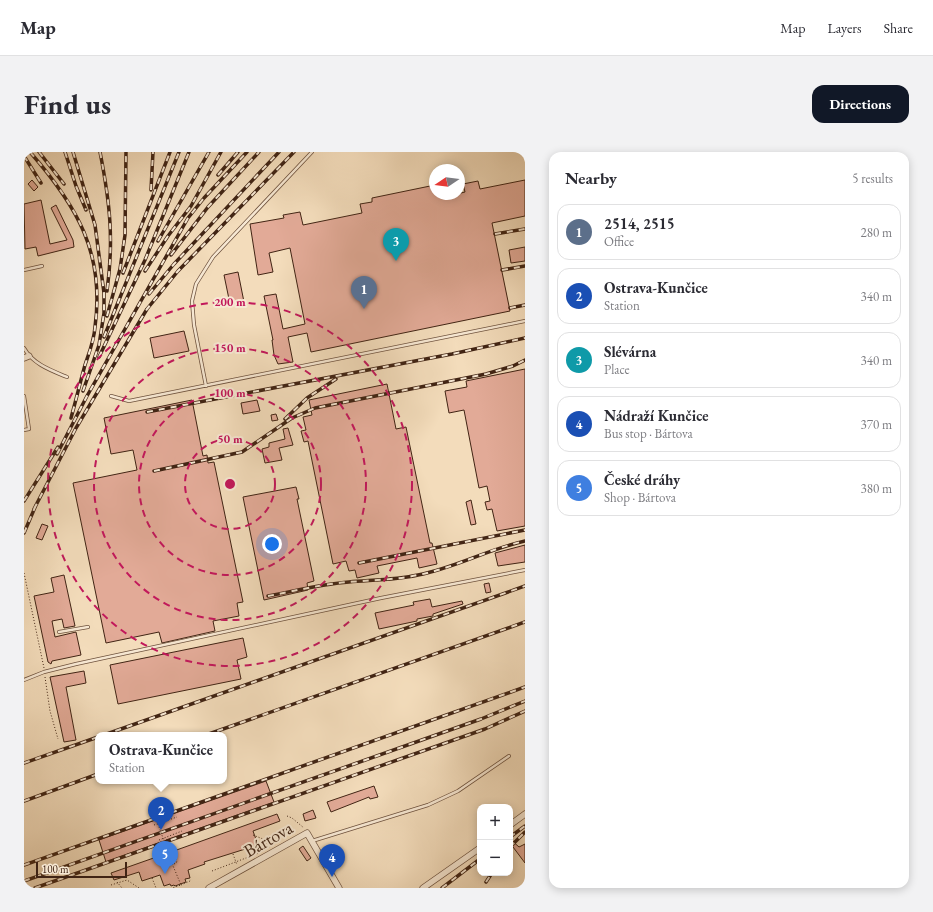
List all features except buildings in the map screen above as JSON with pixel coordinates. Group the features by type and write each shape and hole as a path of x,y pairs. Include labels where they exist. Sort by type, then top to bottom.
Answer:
{"street":[{"path":"513,823 525,814"},
{"name":"Bártova","path":"209,888 307,833 338,888"},
{"path":"423,888 477,850"}],"lane":[{"path":"206,386 194,325 192,301 196,284 213,257 312,152"},
{"path":"24,270 42,266"},
{"path":"111,396 129,400 206,386 525,321"},
{"path":"24,348 26,357 67,377"},
{"path":"24,396 29,429 24,430"},
{"path":"24,680 44,672 381,598 525,570"},
{"path":"59,632 88,627"},
{"path":"311,842 428,804 458,791 509,756"}],"path":[{"path":"24,573 44,672 50,711 58,739"},
{"path":"287,816 292,818 308,831 307,833"},
{"path":"154,825 177,817"},
{"path":"158,824 181,885"},
{"path":"159,840 182,832"},
{"path":"253,835 263,839 269,848 265,851"},
{"path":"212,871 259,853"},
{"path":"233,854 240,871"},
{"path":"173,864 177,862 174,855"},
{"path":"152,878 156,888"},
{"path":"172,888 190,881 191,878"},
{"path":"111,885 127,880 139,888"},
{"path":"117,882 122,888"}],"railway":[{"path":"30,152 47,172 74,212 84,232 91,253 96,276 97,300 94,332 71,418"},
{"path":"39,152 64,184"},
{"path":"65,152 76,186 86,210"},
{"path":"73,152 95,225 104,293 104,313 99,345 83,391"},
{"path":"100,152 110,222 110,255 107,291"},
{"path":"107,316 120,269 125,235 126,152"},
{"path":"151,190 153,152"},
{"path":"123,273 170,152"},
{"path":"104,337 179,152"},
{"path":"99,357 145,260 189,152"},
{"path":"158,241 209,152"},
{"path":"145,271 168,236 191,206 221,152"},
{"path":"218,175 238,152"},
{"path":"57,454 87,396 188,218 204,198 247,152"},
{"path":"171,255 208,207 259,152"},
{"path":"149,294 174,264 279,152"},
{"path":"34,509 76,428 147,309 178,271 294,152"},
{"path":"24,156 41,183"},
{"path":"495,234 525,229"},
{"path":"502,270 525,266"},
{"path":"510,308 525,305"},
{"path":"147,412 452,354 525,338"},
{"path":"154,471 242,452 292,418 315,408 486,374 513,366 525,360"},
{"path":"285,419 307,398 336,379"},
{"path":"24,501 58,447"},
{"path":"24,533 36,505"},
{"path":"359,563 525,530"},
{"path":"268,596 329,584 409,577 445,568 511,544 525,541"},
{"path":"112,732 525,586"},
{"path":"214,732 525,622"},
{"path":"24,865 525,687"},
{"path":"24,881 481,719 525,701"},
{"path":"35,888 485,729 525,711"},
{"path":"24,763 95,738"},
{"path":"24,801 95,775"},
{"path":"513,835 525,826"},
{"path":"513,844 525,832"},
{"path":"442,888 477,861"},
{"path":"486,882 490,876"}],"place":[{"name":"Slévárna","path":"396,261"},
{"name":"2514, 2515","path":"364,309"},
{"name":"Ostrava-Kunčice","path":"161,830"},
{"name":"České dráhy","path":"165,874"},
{"name":"Nádraží Kunčice","path":"332,877"}]}
